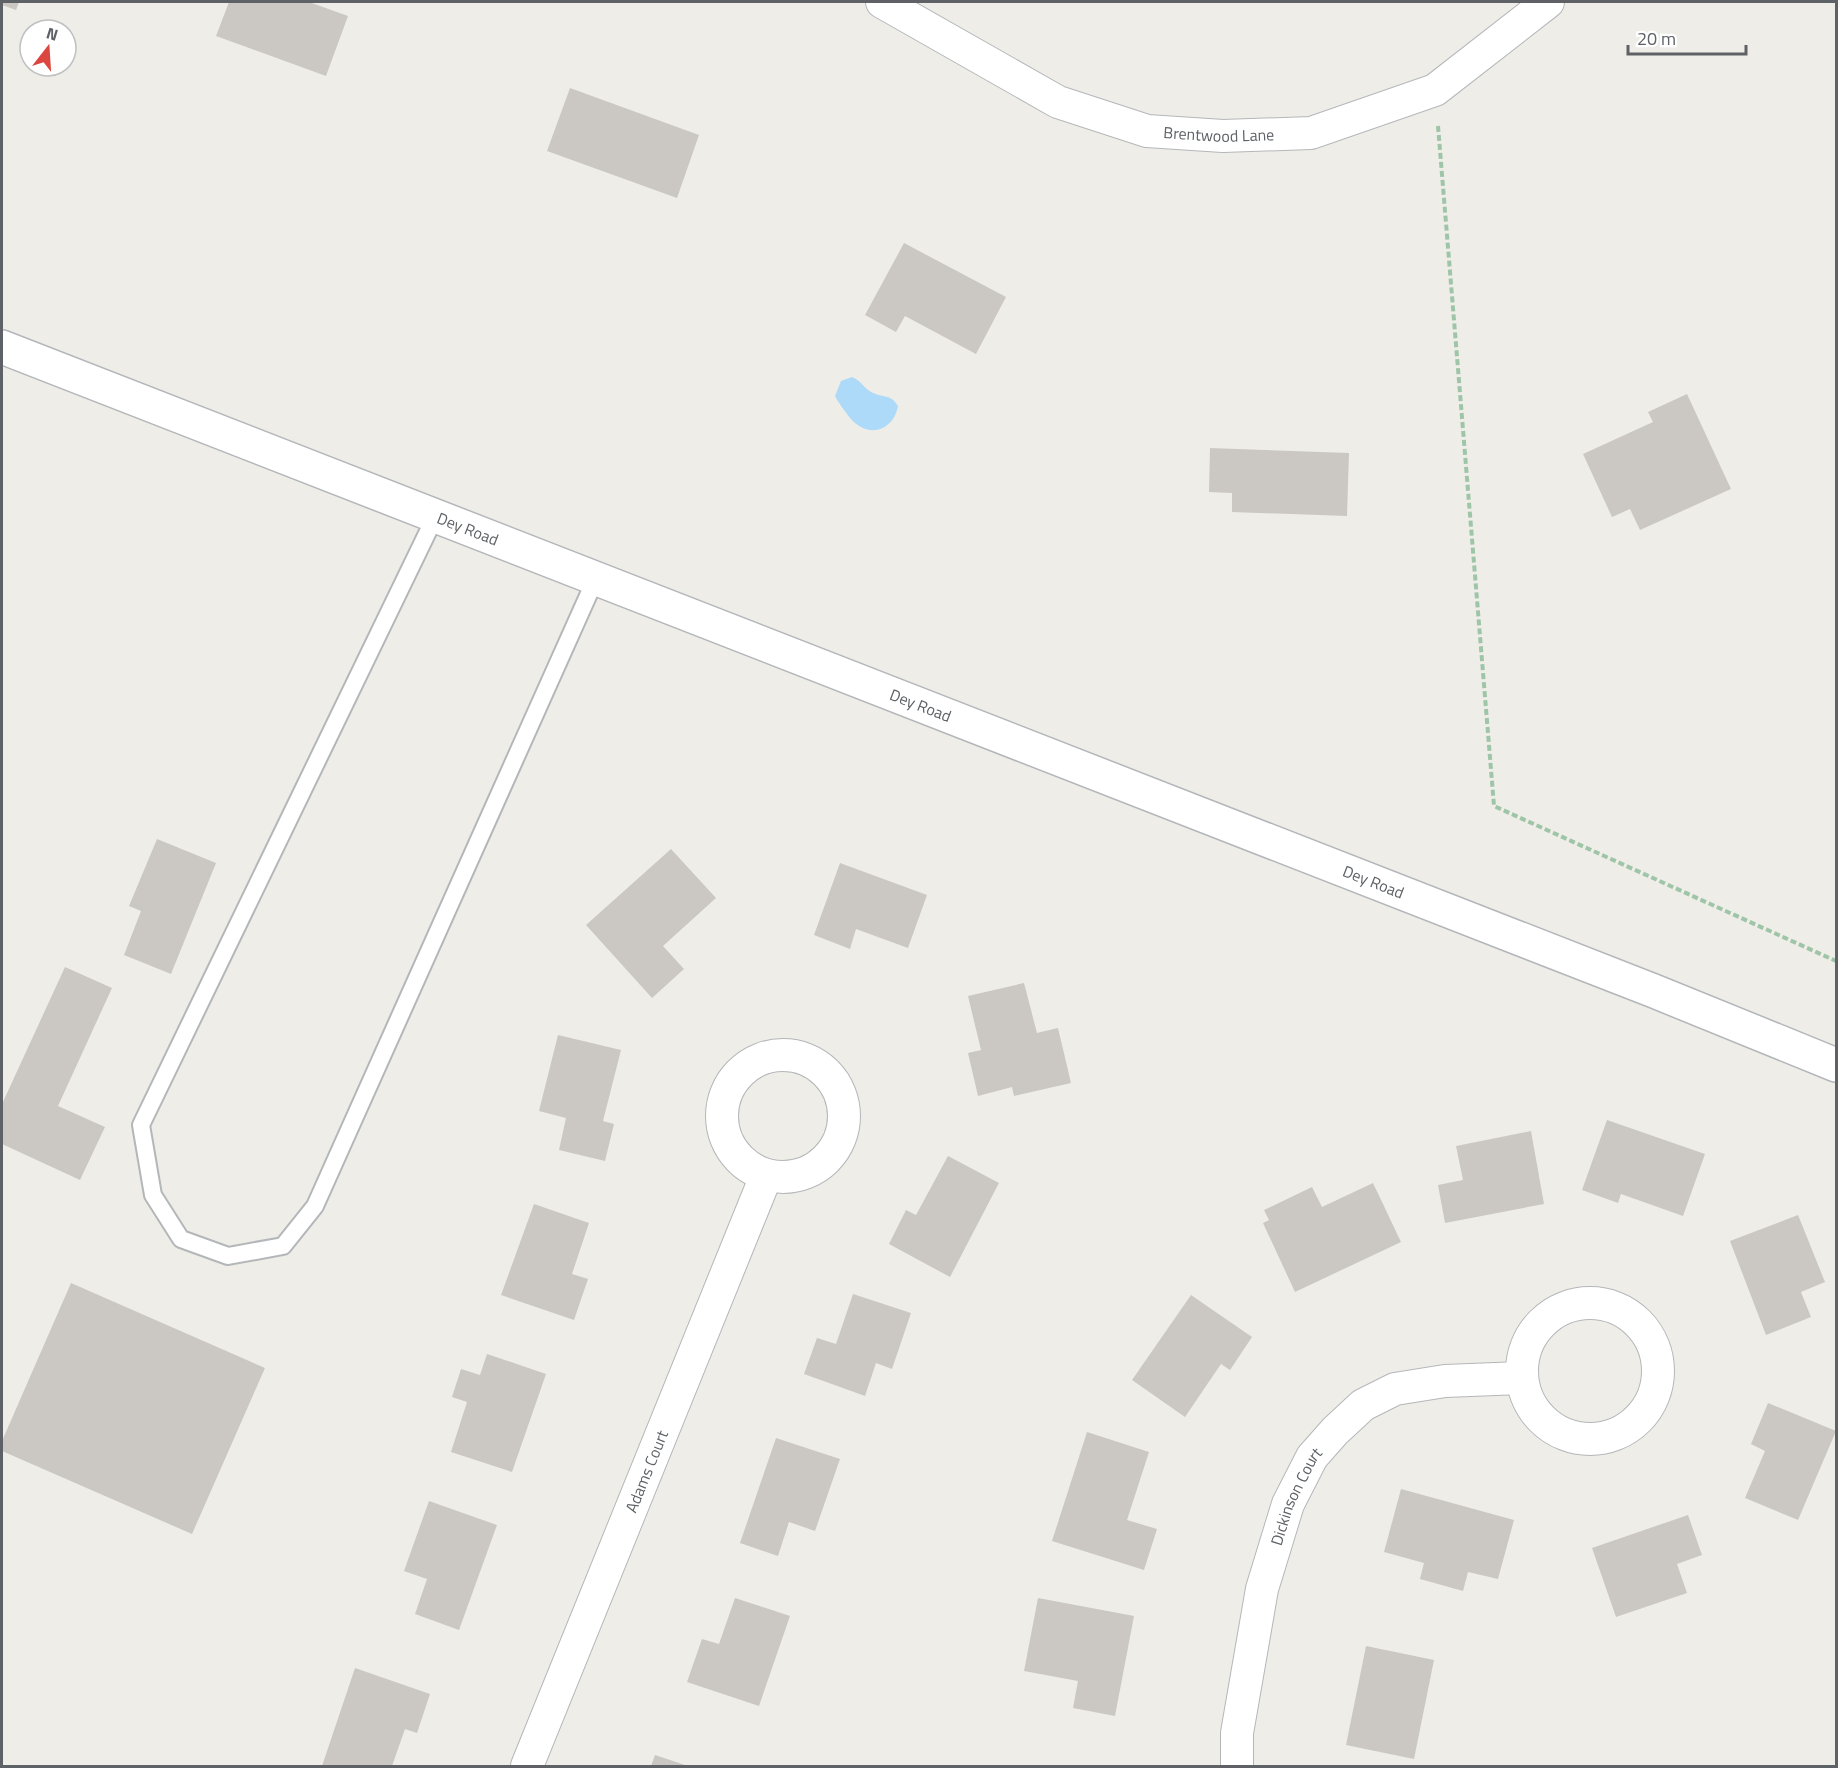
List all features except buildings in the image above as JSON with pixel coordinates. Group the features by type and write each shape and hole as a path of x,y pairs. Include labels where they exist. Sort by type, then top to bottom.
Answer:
{"main road":[{"name":"Dey Road","path":"2,347 1654,991 1836,1065"}],"street":[{"name":"Brentwood Lane","path":"882,2 1058,102 1147,131 1223,136 1311,134 1435,90 1548,2"},
{"name":"Adams Court","path":"526,1767 766,1176"},
{"path":"1588,1302 1617,1307 1636,1319 1654,1346 1659,1370 1656,1394 1649,1408 1630,1428 1617,1435 1593,1440 1566,1436 1550,1427 1532,1408 1526,1397 1521,1378 1523,1356 1528,1341 1544,1319 1561,1309 1588,1302"},
{"name":"Dickinson Court","path":"1237,1767 1237,1733 1262,1589 1288,1504 1312,1457 1363,1405 1395,1389 1445,1380 1521,1378"}],"lane":[{"path":"436,515 141,1125 153,1195 180,1239 228,1256 283,1246 315,1206 596,578"}],"path":[{"path":"1435,90 1494,806 1836,961"}],"water":[{"path":"852,377 877,395 890,398 898,406 896,414 887,425 869,430 853,421 844,410 835,396 841,381"}]}
